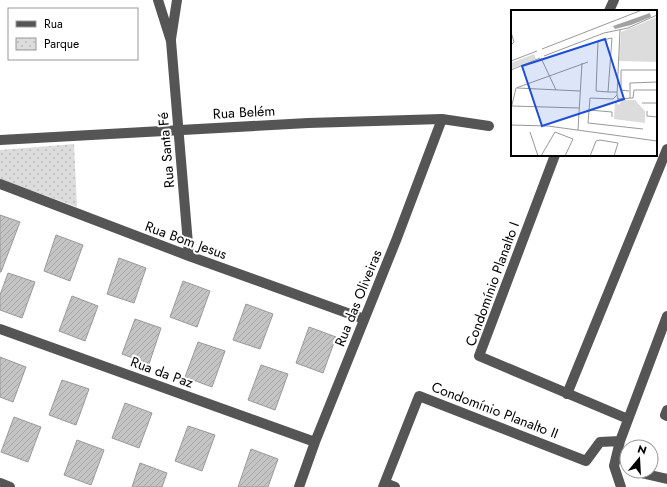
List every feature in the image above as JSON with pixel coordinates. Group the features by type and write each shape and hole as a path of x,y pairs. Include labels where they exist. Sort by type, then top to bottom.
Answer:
{"street":[{"name":"Rua Santa Fé","path":"158,0 170,41 189,256"},
{"name":"Rua Santa Fé","path":"170,41 177,0"},
{"path":"609,10 614,0"},
{"name":"Rua Belém","path":"0,140 308,123 442,119 489,126"},
{"name":"Rua das Oliveiras","path":"299,487 315,442 397,238 442,119"},
{"path":"568,394 667,149"},
{"name":"Condomínio Planalto I","path":"555,156 479,356 628,419"},
{"name":"Rua Bom Jesus","path":"0,184 189,256 364,319"},
{"path":"621,439 667,316"},
{"name":"Rua da Paz","path":"0,329 315,442"},
{"name":"Condomínio Planalto II","path":"395,487 384,485 418,396 586,461 600,442 619,441"},
{"path":"667,410 665,415 667,416"},
{"path":"619,445 614,466 621,487"},
{"path":"614,466 619,468"},
{"path":"0,483 10,487"}],"green space":[{"path":"74,144 77,207 0,179 0,150"}],"building":[{"path":"0,215 20,222 1,272 0,272"},
{"path":"56,235 83,245 70,281 44,271"},
{"path":"119,258 146,268 134,303 107,294"},
{"path":"8,273 35,282 22,318 0,310 0,295"},
{"path":"183,281 210,291 197,327 170,317"},
{"path":"72,296 98,306 85,341 59,331"},
{"path":"246,304 273,314 260,349 233,340"},
{"path":"135,319 161,328 149,364 122,354"},
{"path":"309,327 336,337 323,373 296,363"},
{"path":"198,342 225,351 212,387 185,377"},
{"path":"0,357 26,367 13,402 0,397"},
{"path":"261,365 288,374 275,410 248,400"},
{"path":"62,380 89,389 76,425 49,415"},
{"path":"125,403 152,413 139,448 112,438"},
{"path":"14,417 41,427 28,462 1,452"},
{"path":"188,426 215,435 202,471 175,461"},
{"path":"77,440 104,450 91,485 64,475"},
{"path":"251,449 278,459 268,487 238,487"},
{"path":"140,463 167,473 162,487 132,487"}]}
